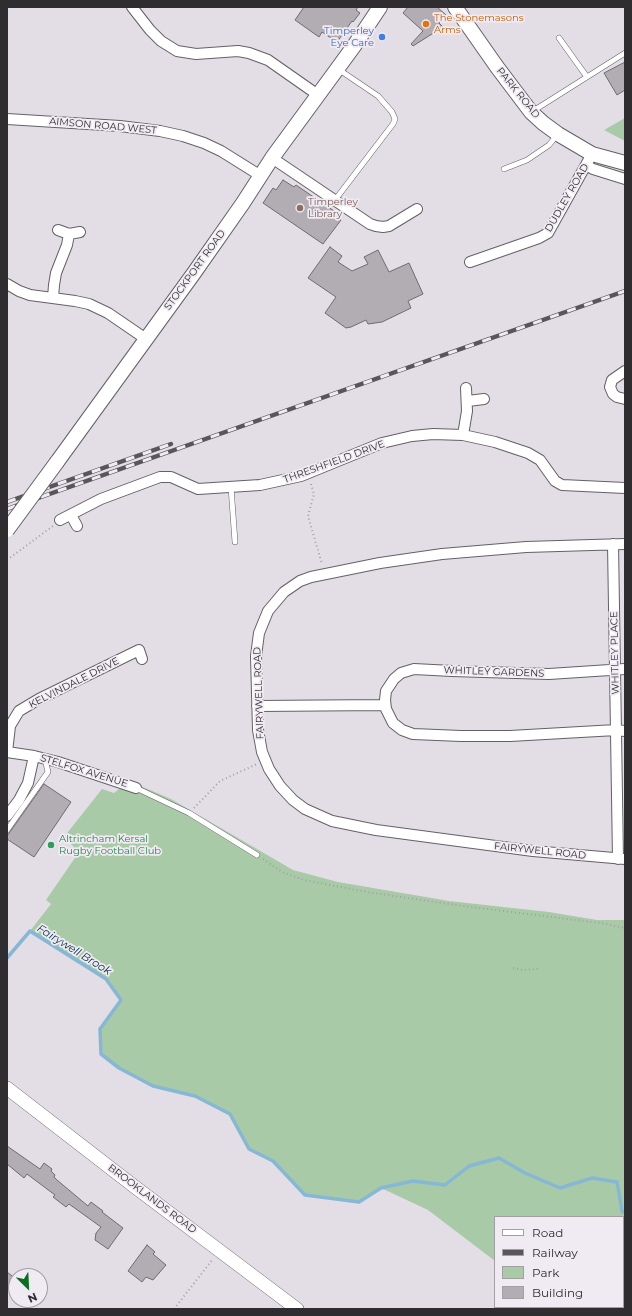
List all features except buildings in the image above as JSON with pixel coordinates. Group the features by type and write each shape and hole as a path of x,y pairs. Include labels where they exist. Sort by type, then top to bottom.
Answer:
{"main road":[{"name":"STOCKPORT ROAD","path":"7,530 230,222 272,158 338,69 380,7"},
{"name":"PARK ROAD","path":"455,7 531,112 589,159 625,163"}],"street":[{"path":"132,7 150,30 161,41 177,51 196,54 238,51 249,53 268,60 318,96"},
{"name":"AIMSON ROAD WEST","path":"7,119 120,126 160,131 183,136 221,151 260,176"},
{"path":"272,158 370,224 376,226 389,226 417,209"},
{"name":"PARK ROAD","path":"589,159 593,169 625,179"},
{"name":"DUDLEY ROAD","path":"470,262 539,238 548,233 589,159"},
{"path":"58,230 69,234 80,232"},
{"path":"53,298 56,273 67,245 69,234"},
{"path":"7,284 30,295 75,301 97,308 115,317 146,339"},
{"path":"625,371 612,380 610,387 613,394 617,397 625,398"},
{"path":"463,435 468,401 466,388"},
{"path":"468,401 484,399"},
{"name":"THRESHFIELD DRIVE","path":"60,520 101,499 165,476 174,477 198,489 231,488 273,483 307,474 367,449 396,440 412,436 434,434 463,435 495,442 533,455 543,463 553,478 562,485 625,488"},
{"path":"71,514 77,526"},
{"name":"WHITLEY PLACE","path":"613,544 620,669 621,859"},
{"name":"FAIRYWELL ROAD","path":"621,859 481,845 376,830 332,821 305,809 293,800 280,786 266,761 259,738 257,706 257,644 261,626 268,611 278,598 292,586 306,579 325,573 392,561 461,552 526,546 625,544"},
{"name":"KELVINDALE DRIVE","path":"7,752 10,726 19,711 39,698 139,650 142,659"},
{"name":"WHITLEY GARDENS","path":"385,705 386,691 391,682 401,674 414,669 542,674 620,669"},
{"path":"257,706 385,705 387,714 396,726 413,734 510,736 621,731"},
{"name":"STELFOX AVENUE","path":"7,752 45,759 136,788"},
{"path":"7,816 19,800 28,783 34,756"},
{"name":"BROOKLANDS ROAD","path":"7,1088 135,1187 298,1309"}],"lane":[{"path":"560,38 587,77"},
{"path":"531,112 625,53"},
{"path":"335,201 393,124 395,119 392,112 378,96 338,69"},
{"path":"504,169 528,160 549,145 558,134"},
{"path":"231,488 235,542"},
{"path":"7,830 48,772 45,759"},
{"path":"136,788 189,813 257,855"}],"path":[{"path":"307,474 314,494 308,516 325,573"},
{"path":"7,560 60,520"},
{"path":"189,813 220,781 266,761"},
{"path":"257,855 282,872 304,880 411,898 601,923 625,928"},
{"path":"513,968 524,970 538,969"},
{"path":"174,1309 220,1251"}],"green space":[{"path":"625,118 625,141 604,130"},
{"path":"129,781 171,799 293,870 338,882 449,901 549,912 597,920 625,920 625,1309 556,1308 624,1308 624,1216 494,1216 494,1260 428,1210 381,1188 359,1202 305,1195 273,1161 249,1149 230,1114 195,1096 153,1086 119,1068 101,1054 100,1029 121,1000 106,979 30,931 51,904 46,900 79,852 64,837 102,789 114,793"}],"waterway":[{"name":"Fairywell Brook","path":"7,958 30,931 106,979 121,1000 100,1029 101,1054 119,1068 153,1086 195,1096 230,1114 249,1149 273,1161 305,1195 359,1202 381,1188 413,1181 445,1185 469,1166 499,1158 525,1173 560,1188 592,1178 617,1182 622,1211 625,1213"}],"railway":[{"path":"7,509 625,291"},
{"path":"7,502 171,444"}],"place":[{"name":"The Stonemasons Arms","path":"426,24"},
{"name":"Timperley Eye Care","path":"382,37"},
{"name":"Timperley Library","path":"300,208"},
{"name":"Altrincham Kersal Rugby Football Club","path":"51,845"}]}
